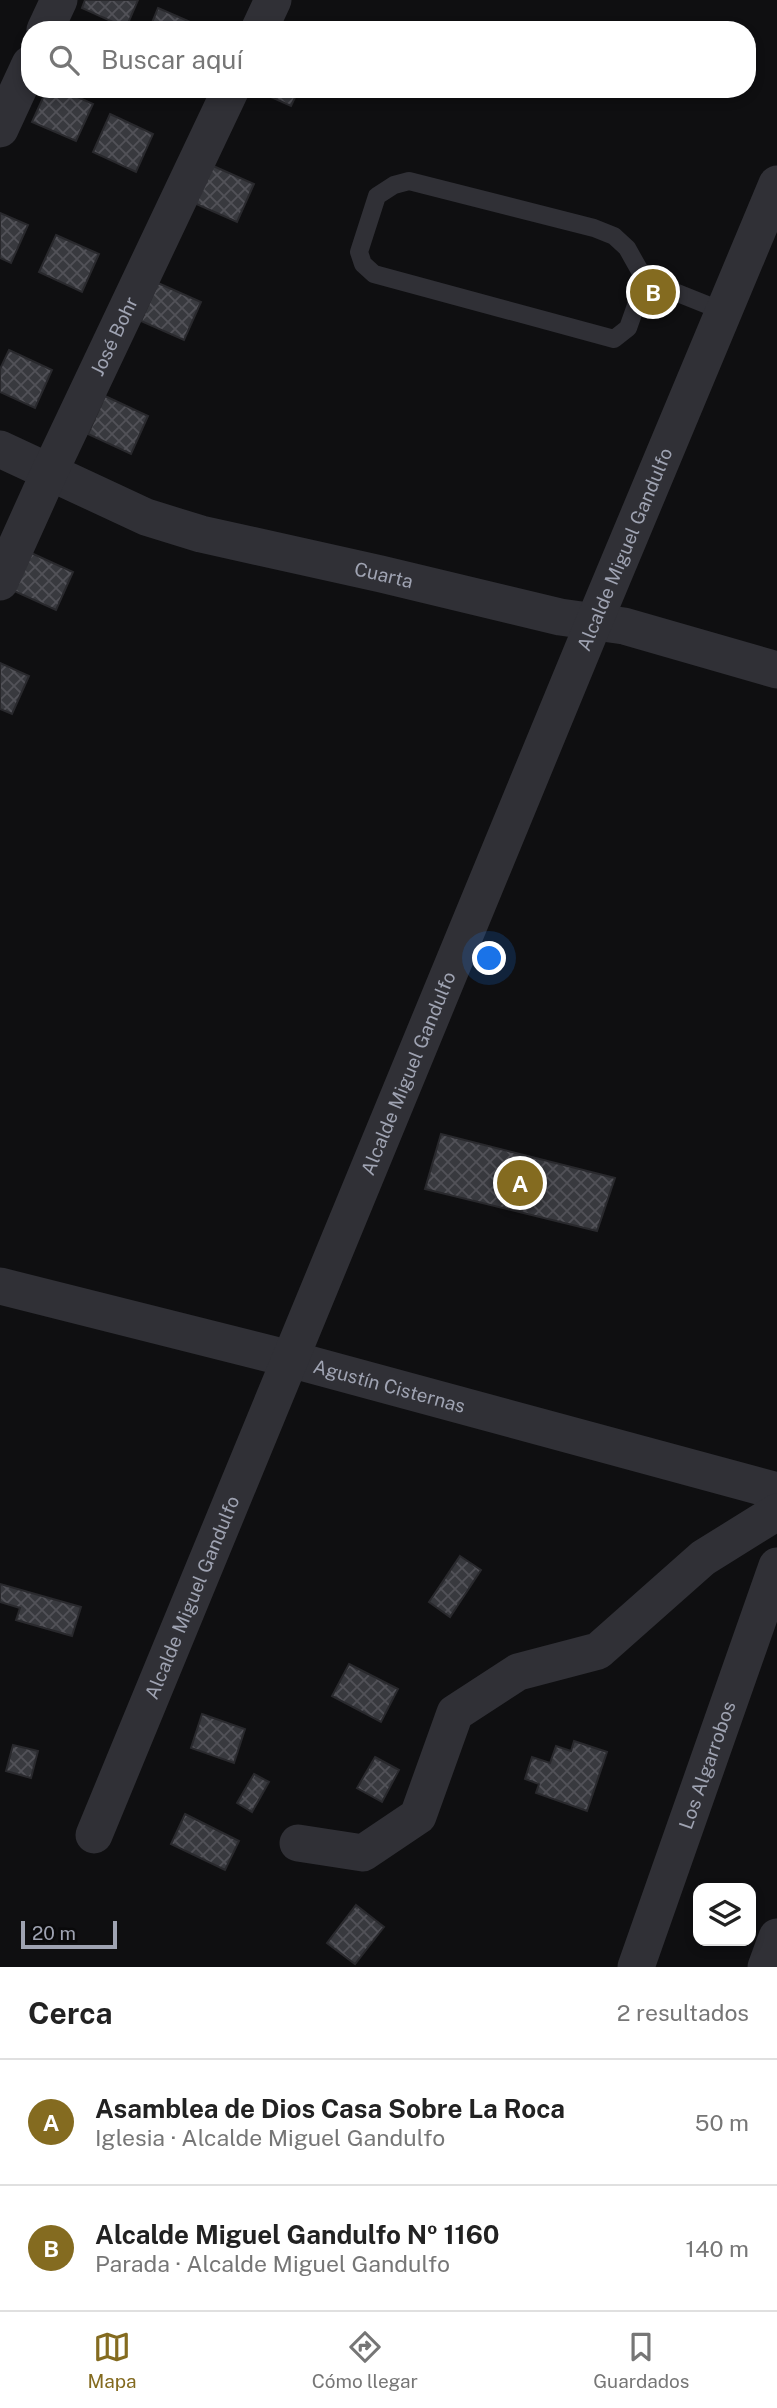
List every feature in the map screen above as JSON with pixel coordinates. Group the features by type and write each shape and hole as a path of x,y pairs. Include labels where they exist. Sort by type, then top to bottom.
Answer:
{"street":[{"path":"49,21 59,0"},
{"path":"263,21 273,0"},
{"path":"0,128 21,83"},
{"name":"José Bohr","path":"0,582 227,98"},
{"name":"Alcalde Miguel Gandulfo","path":"94,1835 777,184"},
{"name":"Cuarta","path":"0,449 146,517 201,534 560,617 624,626 777,670"},
{"name":"Agustín Cisternas","path":"0,1286 290,1359 777,1491"},
{"path":"298,1843 363,1853 418,1816 455,1713 518,1672 598,1651 703,1558 777,1512"},
{"name":"Los Algarrobos","path":"636,1967 777,1566"},
{"path":"766,1967 777,1937"}],"lane":[{"path":"645,280 628,328 614,339 374,274 363,264 359,252 377,196 394,185 409,181 594,228 614,236 627,248 645,280 725,312"}],"building":[{"path":"85,0 138,0 129,21 111,21 82,8"},
{"path":"158,8 188,21 153,21"},
{"path":"43,98 80,98 93,104 76,141 32,122"},
{"path":"273,98 295,98 291,106"},
{"path":"110,114 153,134 136,172 93,152"},
{"path":"211,165 254,184 237,222 194,203"},
{"path":"0,213 28,225 11,263 0,258"},
{"path":"56,235 99,254 82,292 39,272"},
{"path":"158,283 201,302 184,340 141,321"},
{"path":"9,350 52,370 35,408 0,392 0,369"},
{"path":"105,396 148,416 131,454 88,434"},
{"path":"29,552 73,572 56,610 12,590"},
{"path":"0,663 29,676 12,714 0,709"},
{"path":"441,1134 615,1178 597,1231 425,1189"},
{"path":"460,1556 481,1570 450,1617 429,1602"},
{"path":"0,1584 81,1607 72,1636 16,1620 20,1608 0,1602"},
{"path":"349,1664 398,1689 381,1722 332,1696"},
{"path":"202,1714 245,1729 234,1763 191,1748"},
{"path":"574,1741 607,1752 587,1811 536,1793 539,1784 525,1779 532,1757 550,1763 556,1746 571,1751"},
{"path":"13,1745 38,1751 31,1778 6,1771"},
{"path":"375,1757 399,1770 382,1802 357,1788"},
{"path":"254,1774 269,1782 252,1812 237,1803"},
{"path":"185,1814 239,1841 225,1870 171,1844"},
{"path":"356,1905 384,1927 355,1964 327,1943"}],"place":[{"name":"Alcalde Miguel Gandulfo Nº 1160","path":"653,292"},
{"name":"Asamblea de Dios Casa Sobre La Roca","path":"520,1183"}]}
